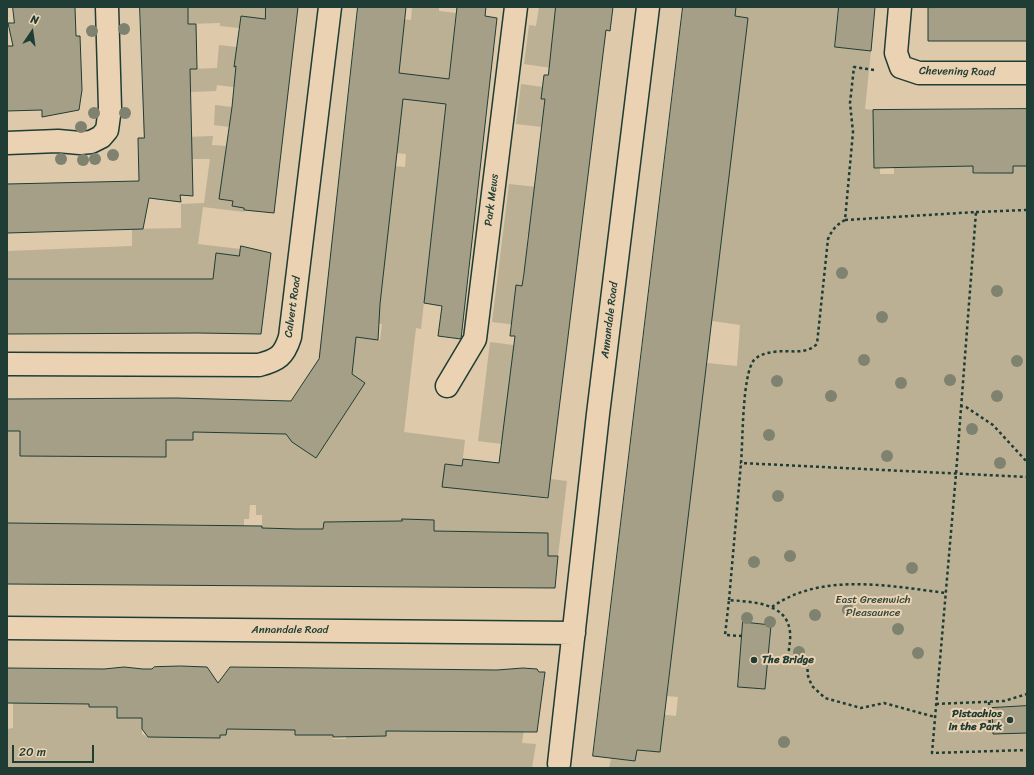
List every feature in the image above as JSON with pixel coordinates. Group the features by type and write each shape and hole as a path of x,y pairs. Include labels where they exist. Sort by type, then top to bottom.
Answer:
{"street":[{"path":"7,143 91,142 101,137 107,130 110,108 107,7"},
{"name":"Calvert Road","path":"7,364 259,364 272,362 281,356 286,349 290,337 330,7"},
{"name":"Park Mews","path":"447,386 475,339 516,7"},
{"name":"Annandale Road","path":"559,764 648,7"},
{"name":"Chevening Road","path":"900,7 896,53 901,67 919,73 1027,73"},
{"name":"Annandale Road","path":"7,628 574,632"}],"path":[{"path":"845,220 854,132 850,103 854,67 874,70"},
{"path":"742,636 725,635 742,463 749,370 754,361 764,354 780,351 803,352 810,350 817,344 828,239 831,231 845,220 1027,210"},
{"path":"976,212 956,474 932,754 1027,750"},
{"path":"960,406 966,407 993,425 1027,462"},
{"path":"742,463 1027,477"},
{"path":"772,607 784,598 799,593 837,586 882,585 946,594"},
{"path":"728,600 760,603 772,607 782,615 788,625 790,633 788,660 814,663"},
{"path":"807,663 808,676 812,686 825,698 861,708 884,703 935,717"},
{"path":"936,704 1004,701 1027,694"},
{"path":"989,702 990,731"}],"green space":[{"path":"188,7 266,7 265,19 241,16 239,28 220,26 220,23 188,24"},
{"path":"412,7 439,7 439,11 456,13 421,329 416,328 404,432 465,440 462,466 445,464 460,489 548,499 551,479 567,481 558,556 548,556 548,533 521,532 521,556 509,532 481,532 468,556 468,531 442,531 434,556 434,522 402,519 401,555 376,531 376,521 324,522 323,555 262,554 262,515 256,515 256,505 250,505 249,519 244,519 244,526 235,526 235,548 221,525 7,523 7,431 134,434 134,457 166,457 166,434 179,440 193,440 193,432 286,434 293,442 316,458 365,383 323,354 321,343 355,347 356,337 380,340 382,324 356,321 379,311 384,272 364,254 385,256 395,166 405,167 406,154 375,151 399,73 389,17 411,20"},
{"path":"539,7 562,7 574,39 553,36 550,59 558,69 524,64 529,25 536,26"},
{"name":"East Greenwich Pleasaunce","path":"728,7 839,7 835,47 871,51 865,109 873,110 874,142 880,142 880,174 894,174 894,167 973,166 973,174 988,173 988,141 999,141 999,173 1013,173 1013,166 1027,166 1027,768 609,768 611,759 635,761 637,750 660,752 632,711 676,716 678,697 667,696 693,476 661,463 694,467 698,434 667,413 700,417 707,363 737,366 740,325 712,321 723,225 691,221 724,217 728,183 695,180 730,167 733,143 700,139 702,130 734,134 738,101 706,97 740,84 743,59 730,57 745,43 748,18 735,16"},
{"path":"219,45 261,50 237,56 235,80 257,90 217,85 216,91 190,92 190,69 217,68"},
{"path":"521,84 543,87 541,99 566,102 553,116 543,116 542,127 516,124"},
{"path":"215,105 232,107 230,119 253,122 238,128 214,125"},
{"path":"213,136 212,145 226,146 220,199 233,201 232,206 244,208 244,212 203,207 198,244 240,249 229,333 198,333 198,279 138,279 129,302 129,279 66,279 50,301 50,279 26,279 26,301 10,301 10,279 7,279 7,251 132,246 132,229 181,228 181,204 204,203 210,159 186,159 185,137"},
{"path":"509,184 556,189 554,196 534,194 530,218 552,220 550,236 528,233 526,257 547,260 545,275 523,273 522,286 516,285 517,325 492,322"},
{"path":"490,342 536,348 502,444 478,441"},
{"path":"13,686 21,686 21,703 82,704 89,689 89,707 142,708 142,734 148,737 155,737 157,734 226,735 227,729 235,729 236,703 333,730 333,739 346,739 346,730 373,736 385,736 386,730 528,704 522,743 536,744 532,768 7,768 7,729 13,728"}],"building":[{"path":"13,7 75,7 76,36 80,36 82,90 79,110 42,117 42,110 7,111 7,46 13,46 8,23 14,23"},
{"path":"140,7 188,7 188,24 196,24 197,69 190,69 193,196 180,195 181,202 149,198 143,229 7,233 7,184 139,181 138,138 144,138"},
{"path":"266,7 298,7 274,213 244,210 244,208 232,206 233,201 219,199 232,107 236,66 234,67 241,16 265,19"},
{"path":"358,7 406,7 399,73 449,79 457,7 486,7 485,16 497,18 461,339 438,336 442,306 424,303 446,104 403,99 380,304 378,340 356,337 352,374 365,383 316,458 292,442 286,434 193,432 193,440 166,440 166,457 20,456 20,431 7,431 7,399 176,398 291,401 319,359"},
{"path":"556,7 613,7 610,31 606,30 548,498 442,487 445,464 462,466 463,459 499,463 515,336 510,336 516,285 522,286 524,273 545,99 541,99 544,75 548,75"},
{"path":"683,7 736,7 735,16 748,18 660,752 637,750 635,761 593,756"},
{"path":"839,7 875,7 871,51 835,47"},
{"path":"1027,7 1027,41 928,41 928,8"},
{"path":"1027,109 1027,166 1013,166 1013,173 973,173 973,166 874,168 873,110"},
{"path":"241,246 271,253 261,334 7,334 7,279 213,279 216,253 239,256"},
{"path":"402,519 434,520 434,531 548,533 548,556 558,556 555,588 7,584 7,523 262,526 262,528 323,529 324,522 402,521"},
{"name":"The Bridge","path":"743,622 771,625 765,689 738,687"},
{"path":"124,667 152,669 154,667 207,667 218,683 230,667 497,670 523,668 537,669 539,672 545,672 537,732 386,731 386,736 333,737 333,735 295,735 295,730 227,729 226,735 220,735 220,738 148,737 142,729 142,718 117,718 117,707 89,707 89,704 7,703 7,668 104,669"},
{"name":"Pistachios in the Park","path":"1027,706 1027,733 993,734 992,708"}],"place":[{"name":"The Bridge","path":"754,660"},
{"name":"Pistachios in the Park","path":"1010,720"}]}
